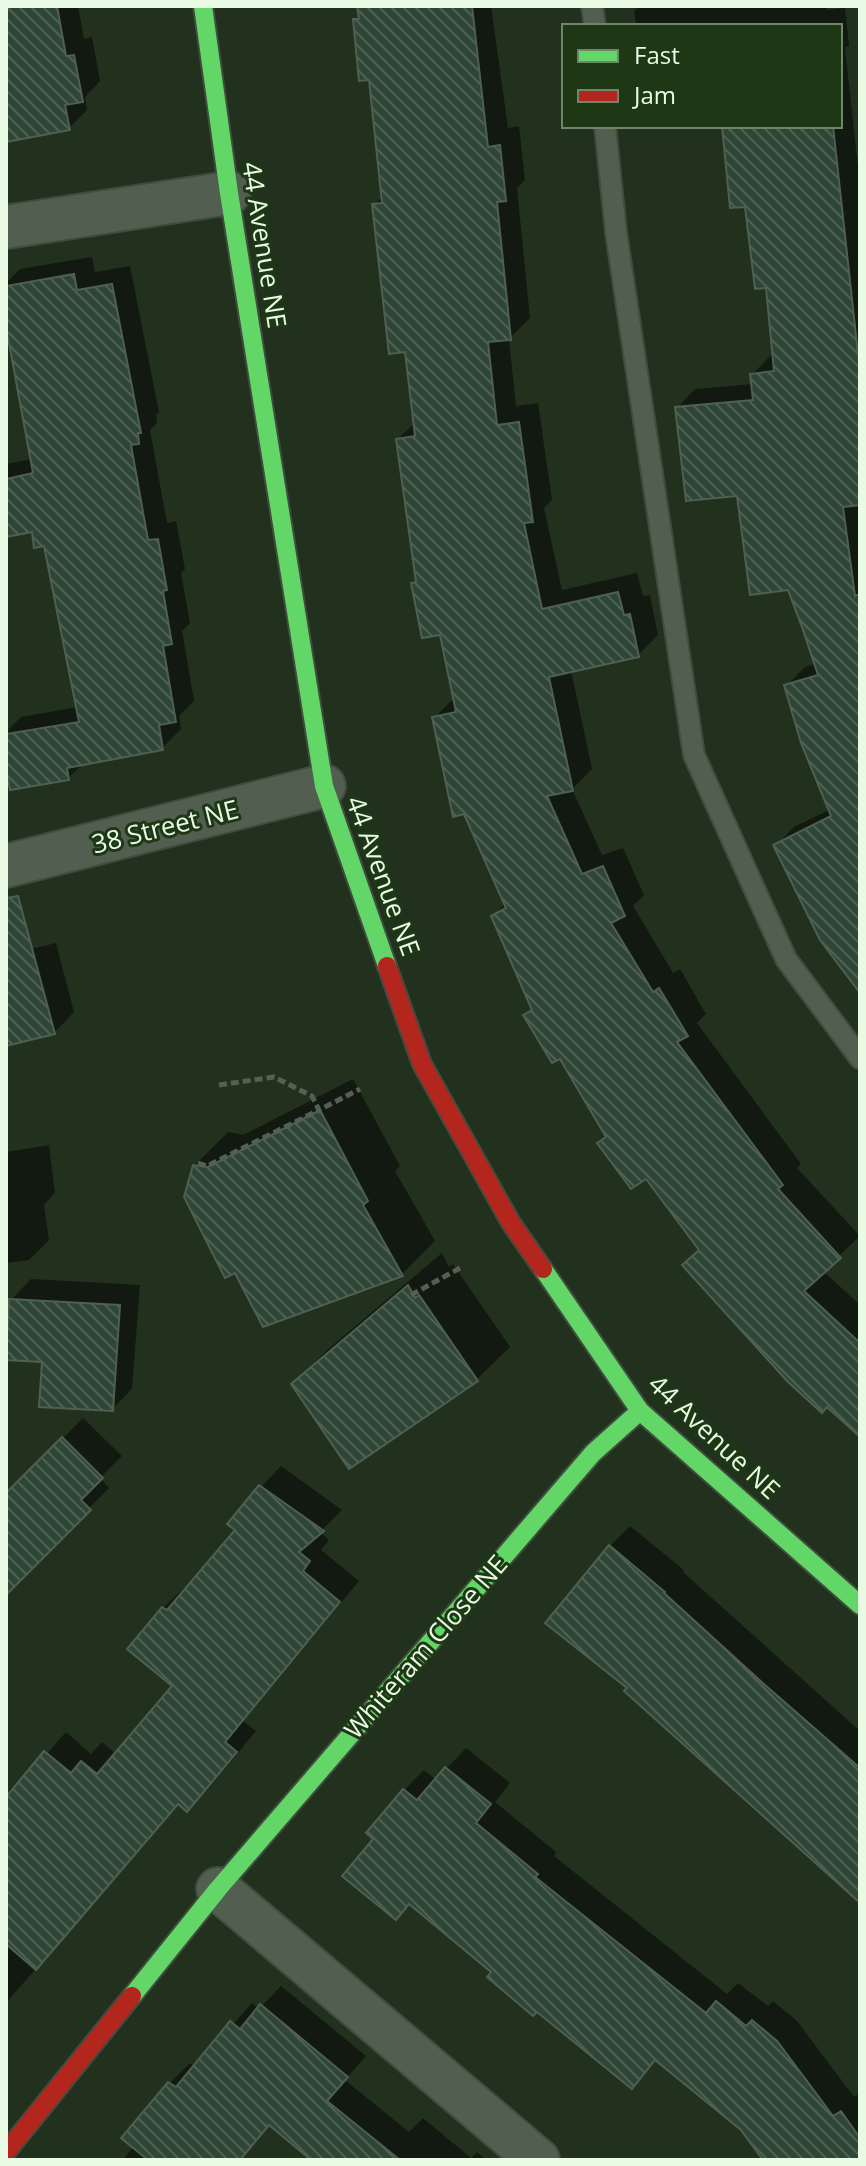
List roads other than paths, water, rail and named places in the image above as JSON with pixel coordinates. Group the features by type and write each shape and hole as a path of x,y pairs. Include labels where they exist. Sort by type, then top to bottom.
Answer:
{"street":[{"name":"44 Avenue NE","path":"203,6 229,193 324,786 422,1064 511,1223 640,1411 860,1605"},
{"path":"6,227 229,193"},
{"name":"38 Street NE","path":"6,866 324,786"},
{"name":"Whiteram Close NE","path":"6,2152 218,1889 593,1453 640,1411"},
{"path":"218,1889 538,2160"}],"lane":[{"path":"605,128 616,232 694,755 786,959 860,1058"}]}
